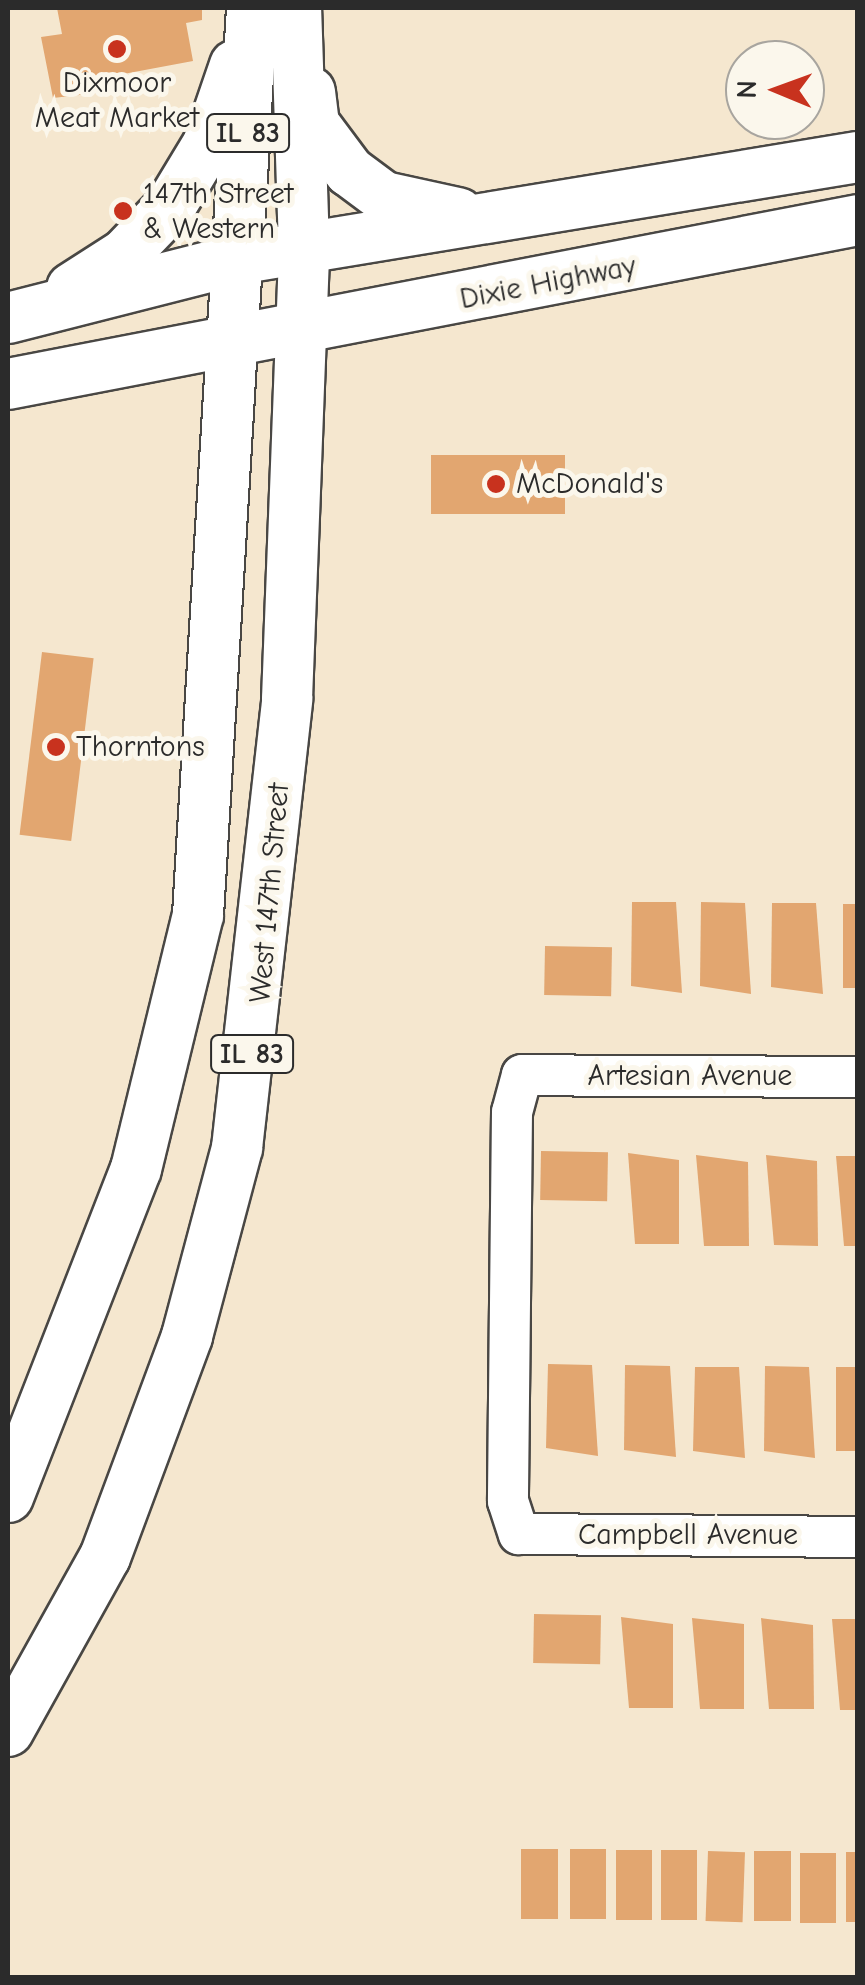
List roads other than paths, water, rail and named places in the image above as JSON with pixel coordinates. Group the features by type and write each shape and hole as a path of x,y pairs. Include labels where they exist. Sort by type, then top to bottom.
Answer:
{"main road":[{"name":"IL 83","path":"8,1498 136,1168 198,915 243,258 252,8"},
{"path":"8,317 97,273 170,206 208,144 252,8"},
{"path":"297,8 314,124 349,170 384,197 503,218"},
{"name":"West 147th Street","path":"8,1731 111,1540 186,1336 237,1148 283,756 304,247 297,8"},
{"path":"8,317 243,258 858,157"},
{"name":"Dixie Highway","path":"8,384 858,220"}],"street":[{"name":"Artesian Avenue","path":"519,1534 508,1501 512,1112 522,1075 858,1078"},
{"name":"Campbell Avenue","path":"519,1534 858,1537"}],"place":[{"name":"Dixmoor Meat Market","path":"117,49"},
{"name":"147th Street & Western","path":"123,211"},
{"name":"McDonald's","path":"496,484"},
{"name":"Thorntons","path":"56,747"}]}
